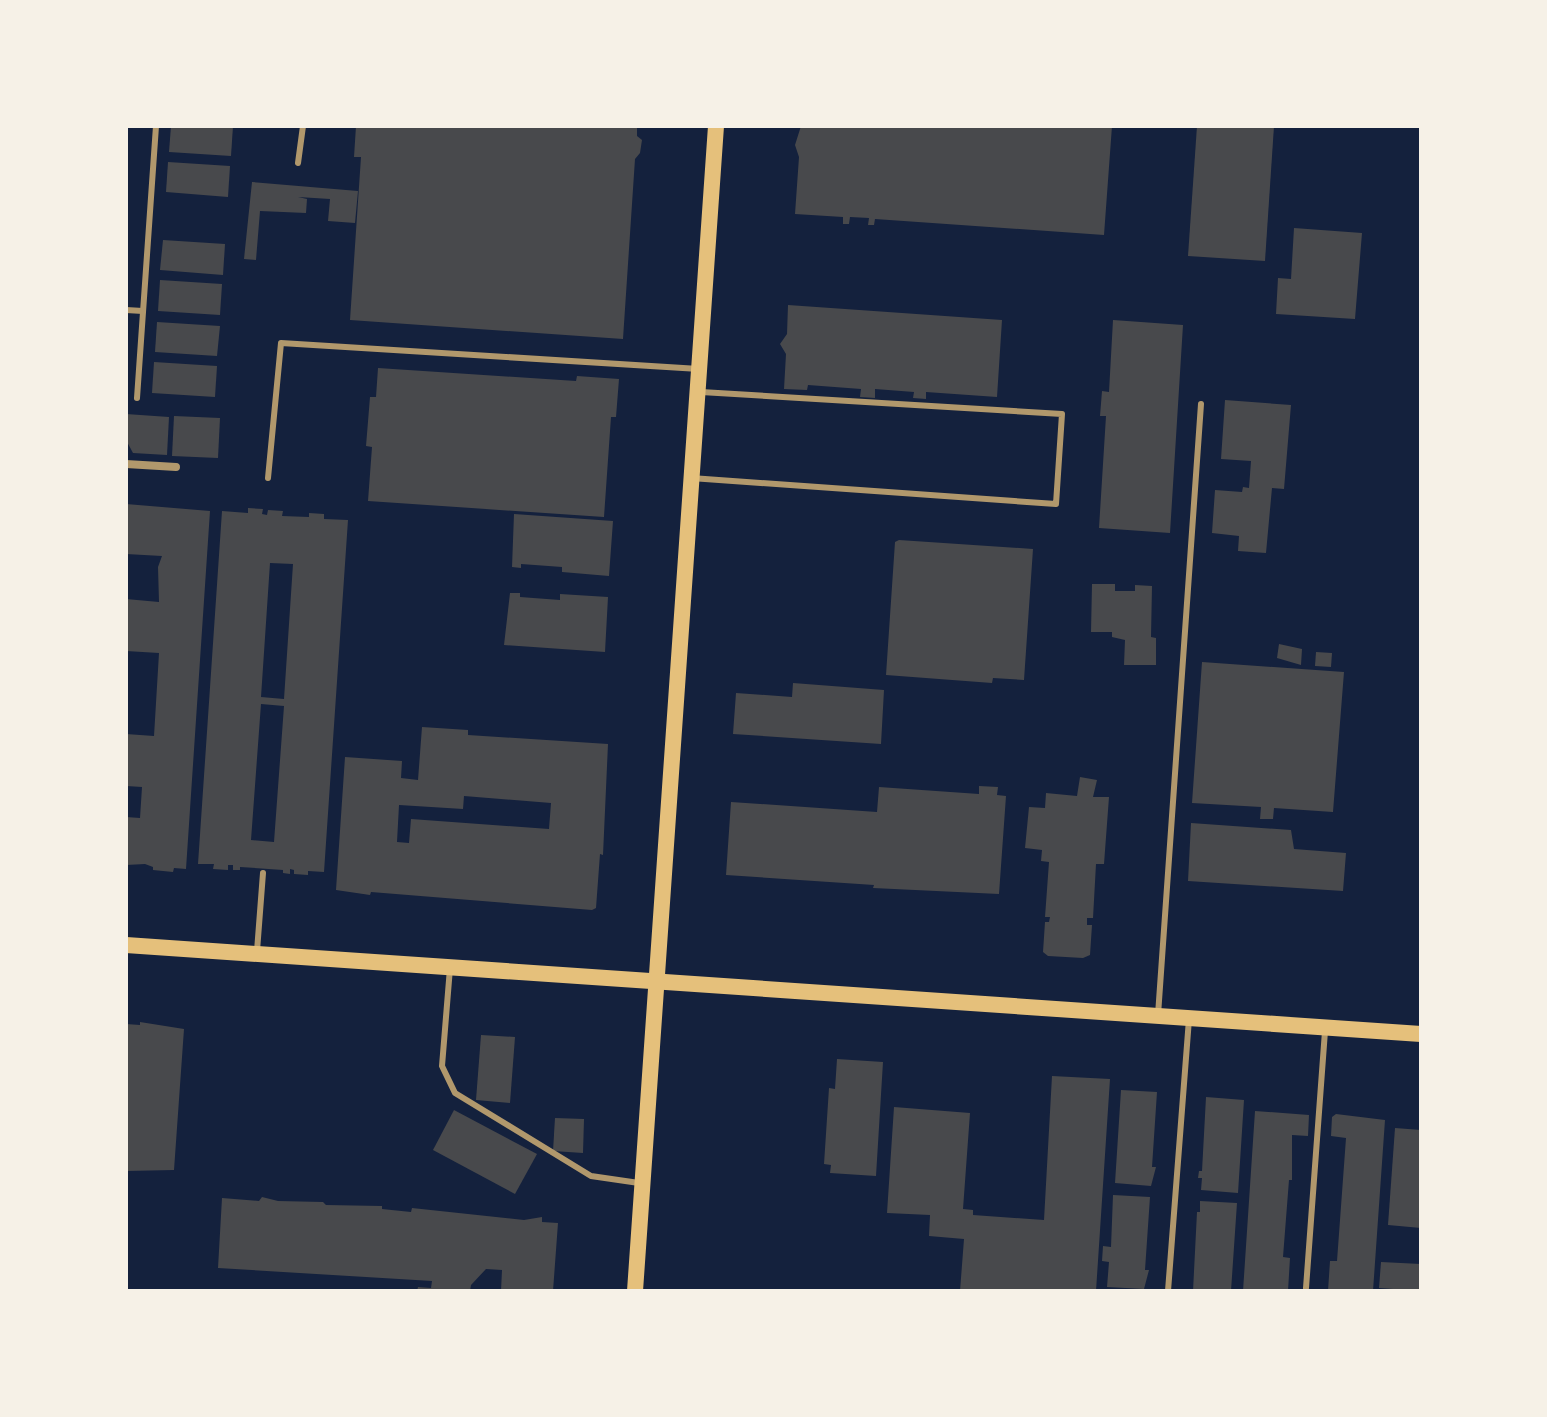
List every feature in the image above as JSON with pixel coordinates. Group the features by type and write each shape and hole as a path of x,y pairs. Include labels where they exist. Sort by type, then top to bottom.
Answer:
{"main road":[{"path":"635,1291 716,126"},
{"path":"126,945 1421,1034"}],"street":[{"path":"126,464 176,467"}],"lane":[{"path":"137,398 156,126"},
{"path":"298,163 303,126"},
{"path":"126,310 143,311"},
{"path":"268,478 281,343 699,369"},
{"path":"691,478 1056,504 1062,414 697,391"},
{"path":"1158,1015 1201,404"},
{"path":"257,955 263,873"},
{"path":"450,968 442,1066 455,1093 591,1176 642,1183"},
{"path":"1168,1291 1190,1017"},
{"path":"1306,1288 1325,1027"}],"building":[{"path":"171,126 233,126 231,156 169,152"},
{"path":"356,126 637,126 637,136 642,140 640,153 635,159 623,339 350,320 361,157 354,157"},
{"path":"801,126 1112,126 1104,235 875,219 874,225 868,225 869,218 850,217 849,224 843,224 843,217 795,214 799,157 795,145"},
{"path":"1197,126 1274,126 1265,261 1188,256"},
{"path":"168,162 230,166 228,197 166,192"},
{"path":"252,182 358,191 355,223 328,221 330,199 298,197 307,199 306,213 260,211 256,260 244,259"},
{"path":"1294,228 1362,233 1355,319 1276,314 1278,278 1291,279"},
{"path":"163,240 225,244 223,275 160,270"},
{"path":"160,280 222,284 220,315 158,311"},
{"path":"788,305 1002,320 997,397 926,392 926,399 913,398 914,392 875,389 875,398 860,397 861,389 808,385 807,390 784,389 786,354 780,344 787,334"},
{"path":"1113,320 1183,325 1170,533 1099,528 1106,416 1100,416 1102,391 1109,392"},
{"path":"157,322 220,326 217,356 155,352"},
{"path":"154,362 217,366 215,397 152,393"},
{"path":"378,368 576,381 577,376 619,379 616,417 611,417 604,517 368,501 372,447 366,446 370,397 376,397"},
{"path":"1225,400 1291,405 1284,489 1272,488 1266,553 1238,551 1239,536 1212,533 1215,490 1242,492 1243,487 1249,488 1251,461 1221,459"},
{"path":"126,414 169,417 167,455 133,453 126,440"},
{"path":"174,416 220,418 218,458 172,456"},
{"path":"126,504 210,511 186,869 174,868 173,872 153,870 145,864 126,865 126,817 140,818 142,787 126,786 126,734 154,736 159,653 126,651 126,599 159,602 158,567 162,556 126,554"},
{"path":"248,508 263,509 262,514 267,515 268,510 283,511 282,516 309,517 309,513 324,514 324,519 348,520 324,872 294,874 294,870 290,869 290,874 283,873 283,870 240,867 240,870 233,870 233,865 228,865 228,870 213,869 214,864 198,864 222,511 248,513","holes":["270,563 293,564 284,699 261,697","261,704 284,706 274,842 251,840"]},
{"path":"514,514 613,521 609,576 562,572 562,567 521,564 521,568 512,567"},
{"path":"895,542 1033,549 1024,680 993,678 992,683 886,675"},
{"path":"1092,584 1115,584 1115,591 1135,591 1135,585 1152,586 1151,637 1156,638 1156,665 1124,665 1125,640 1112,637 1112,632 1091,632"},
{"path":"510,593 520,593 520,597 560,600 560,594 608,597 605,652 504,645"},
{"path":"1279,644 1302,649 1301,665 1277,658"},
{"path":"1316,652 1332,653 1331,667 1315,666"},
{"path":"1202,662 1344,672 1333,812 1274,808 1273,819 1260,819 1261,807 1192,803"},
{"path":"793,683 884,690 881,744 733,734 736,693 792,697"},
{"path":"422,727 468,730 468,735 608,744 603,855 600,854 596,908 371,892 370,895 336,890 345,757 402,761 401,778 418,780","holes":["464,796 551,803 549,829 411,819 409,843 397,842 399,805 463,809"]},
{"path":"1080,777 1097,780 1093,797 1109,797 1104,864 1096,864 1093,918 1087,918 1087,925 1092,925 1090,955 1083,958 1048,956 1043,952 1045,922 1049,922 1050,917 1045,917 1049,862 1041,861 1042,850 1025,848 1029,807 1045,808 1046,793 1077,796"},
{"path":"979,786 998,787 997,795 1006,796 999,894 873,888 874,885 726,875 731,802 877,812 879,787 979,794"},
{"path":"1191,823 1291,830 1294,849 1346,853 1343,891 1188,881"},
{"path":"140,1022 184,1029 174,1170 126,1171 126,1024 140,1025"},
{"path":"481,1035 515,1037 510,1103 476,1100"},
{"path":"837,1059 883,1062 876,1176 830,1173 831,1165 824,1164 829,1088 835,1089"},
{"path":"1052,1076 1110,1079 1096,1291 960,1291 964,1239 929,1236 930,1215 887,1213 894,1107 970,1113 963,1209 973,1210 973,1215 1044,1220"},
{"path":"1121,1090 1157,1092 1152,1167 1156,1167 1151,1186 1115,1183"},
{"path":"1206,1097 1244,1100 1238,1193 1201,1190 1202,1178 1198,1178 1199,1171 1202,1171"},
{"path":"454,1110 537,1154 515,1194 433,1150"},
{"path":"1255,1111 1309,1115 1308,1136 1292,1135 1292,1180 1289,1180 1283,1257 1290,1258 1288,1291 1243,1291"},
{"path":"1336,1114 1385,1120 1373,1291 1328,1291 1330,1261 1337,1261 1346,1138 1331,1136 1332,1117"},
{"path":"555,1118 584,1119 583,1153 553,1151"},
{"path":"1395,1128 1421,1130 1421,1228 1388,1225"},
{"path":"1113,1195 1150,1197 1145,1270 1149,1270 1144,1289 1107,1287 1109,1262 1102,1261 1103,1246 1111,1247"},
{"path":"262,1197 278,1201 323,1202 326,1205 382,1206 382,1209 411,1212 412,1208 524,1220 542,1217 542,1222 558,1223 553,1291 501,1291 502,1270 486,1269 471,1285 470,1291 417,1291 418,1287 431,1288 432,1281 218,1268 222,1198 259,1201"},
{"path":"1200,1201 1237,1203 1231,1291 1193,1291"},
{"path":"1381,1262 1421,1264 1421,1291 1379,1288"}]}
